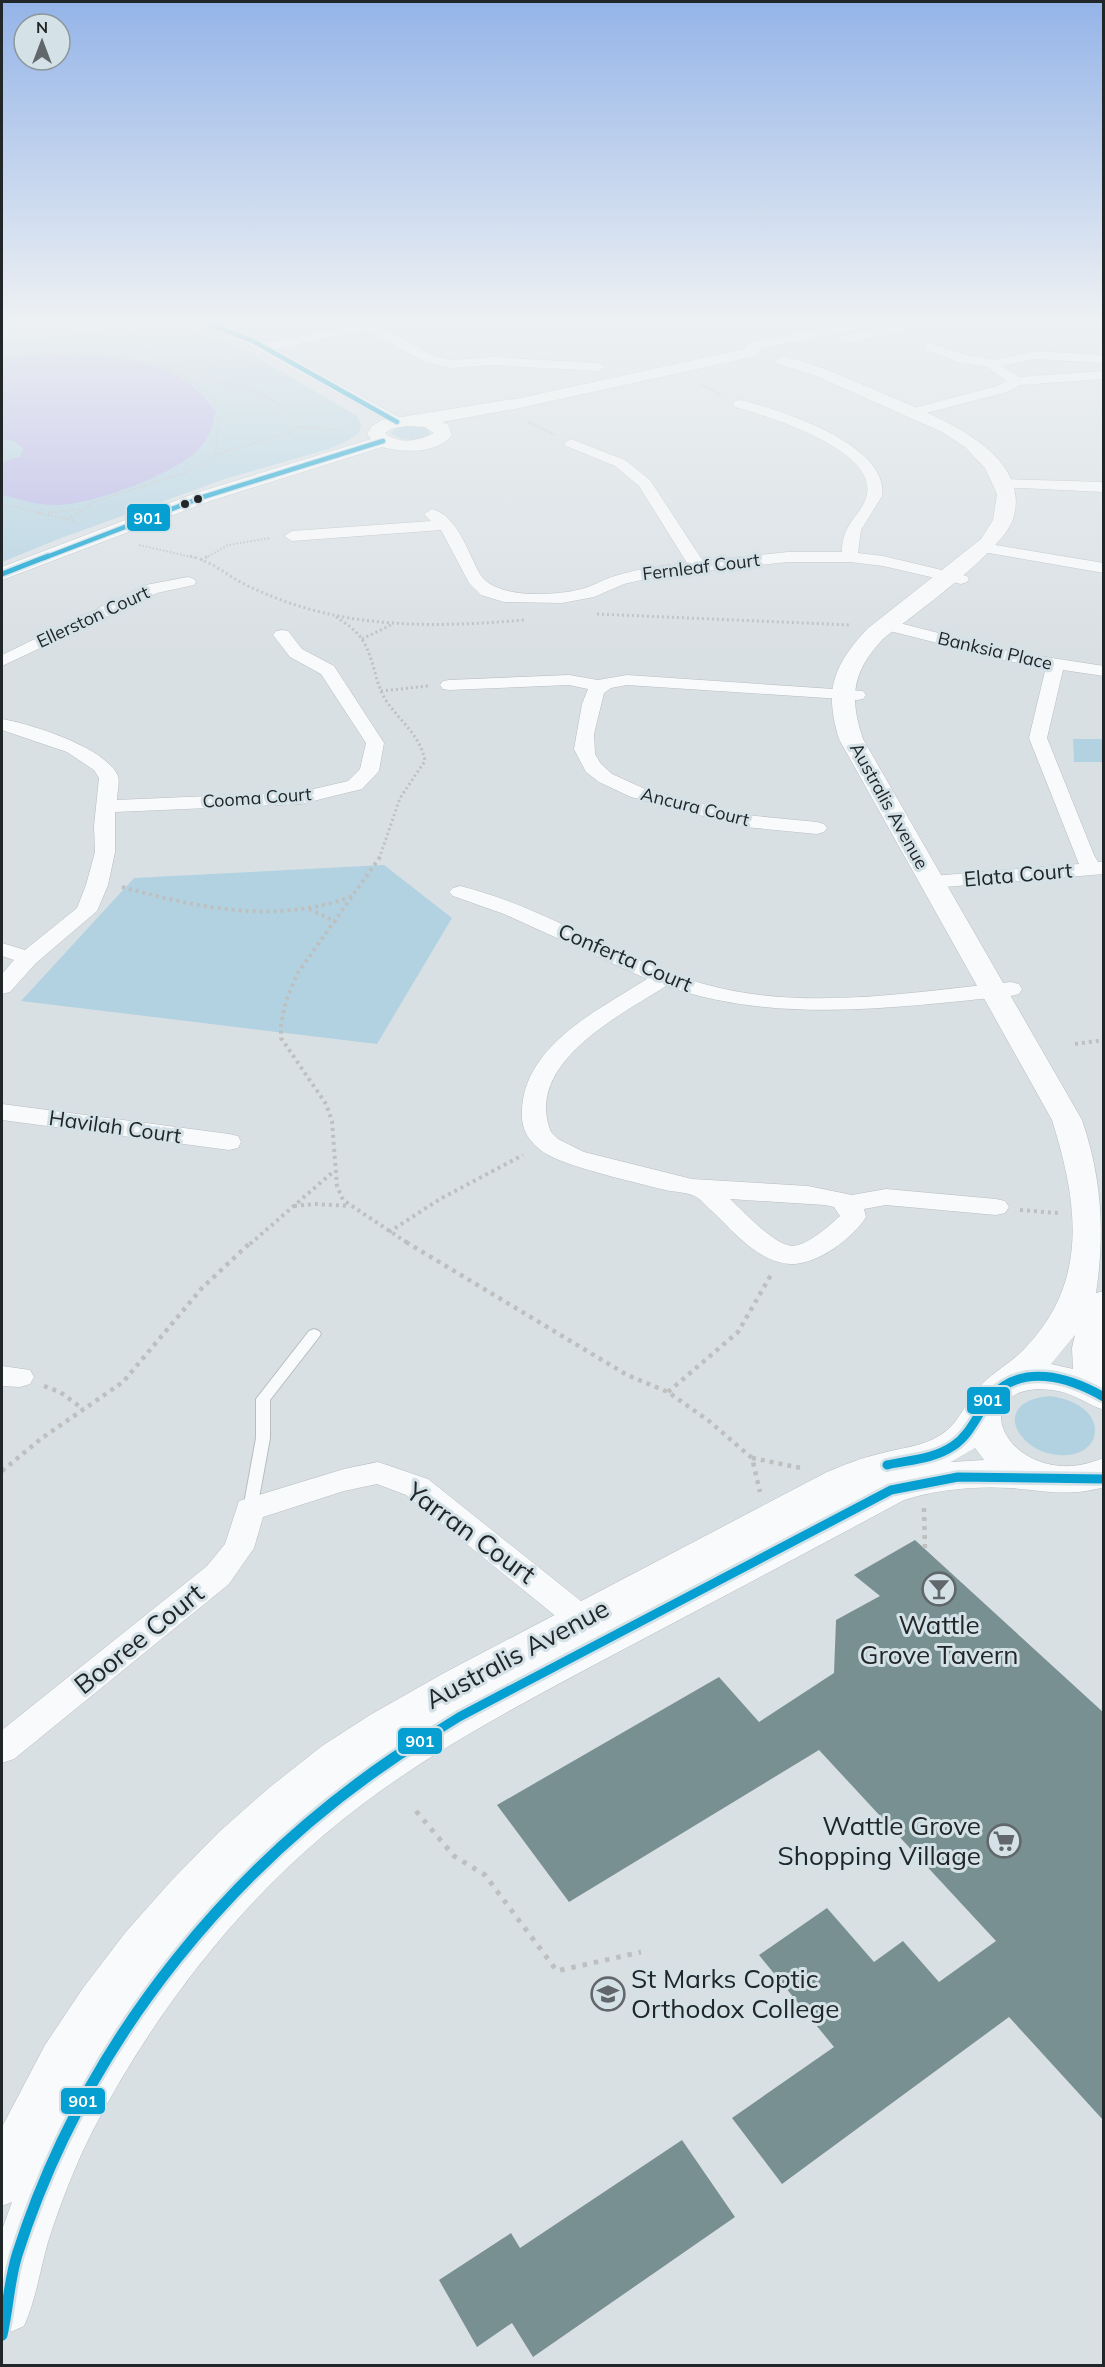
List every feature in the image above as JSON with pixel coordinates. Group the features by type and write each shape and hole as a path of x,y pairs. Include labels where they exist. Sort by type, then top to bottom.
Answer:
{"street":[{"path":"378,432 378,438 383,441 400,445 422,444 438,439 444,432"},
{"path":"817,432 853,454 864,464 871,475 875,489 872,501 851,531 850,557"},
{"path":"954,432 971,444 1009,484 1104,487"},
{"path":"2,574 203,497 383,441"},
{"path":"571,444 620,463 640,478 652,492 697,565"},
{"name":"Australis Avenue","path":"1009,484 1005,511 990,549 894,626 861,649 847,674 850,694 844,717 851,739 940,881 1003,990 1094,1131"},
{"name":"Fernleaf Court","path":"292,536 438,519 449,529 475,580 487,591 504,597 562,598 588,593 639,574 697,565 788,557 850,557 911,566 955,578"},
{"path":"990,549 1104,568"},
{"name":"Ellerston Court","path":"2,661 152,589 188,582"},
{"name":"Banksia Place","path":"894,626 991,652 1104,671"},
{"name":"Cooma Court","path":"107,806 301,798 355,785 369,771 375,743 328,670 296,653 282,635"},
{"path":"1055,664 1038,738 1083,855 1098,868"},
{"path":"448,685 569,680 599,686 617,680 638,680 850,694"},
{"name":"Ancura Court","path":"599,686 591,700 585,753 597,770 609,779 645,796 706,809 736,819 817,828"},
{"path":"2,724 74,748 101,766 109,778 104,825 105,852 98,880 86,911 28,958 2,987"},
{"name":"Elata Court","path":"940,881 1098,868"},
{"name":"Conferta Court","path":"460,892 510,909 664,978 725,996 781,1004 865,1003 1003,990"},
{"path":"2,949 28,958"},
{"path":"664,978 575,1036 552,1061 538,1090 535,1112 537,1129 547,1143 578,1158 674,1184 703,1189 834,1198 848,1204 886,1197 996,1208"},
{"name":"Australis Avenue","path":"3,2314 12,2273 28,2226 71,2125 130,2023 206,1924 289,1838 369,1774 785,1510 861,1473 943,1451 971,1429 996,1394 1034,1364 1049,1348 1076,1310 1093,1265 1097,1225 1093,1187 1084,1153 1003,990"},
{"name":"Havilah Court","path":"2,1112 229,1142"},
{"path":"703,1189 761,1242 780,1252 796,1256 810,1251 850,1221 853,1212 848,1204"},
{"path":"1102,1396 1089,1371 1087,1360 1091,1334 1104,1302"},
{"path":"1099,1476 1070,1480 1048,1478 1027,1471 1009,1461 995,1448 986,1434 983,1419 996,1394 1024,1378 1043,1376 1082,1384 1102,1396"},
{"name":"Yarran Court","path":"249,1509 344,1480 378,1473 417,1487 595,1629"},
{"name":"Australis Avenue","path":"2,2181 51,2082 108,1994 146,1943 217,1863 296,1791 376,1732 461,1682 595,1629 891,1490 929,1479 967,1473 1017,1474 1048,1478"},
{"name":"Booree Court","path":"2,1749 218,1575 239,1548 249,1509"}],"lane":[{"path":"249,1509 263,1438 263,1399 314,1334"}],"path":[{"path":"214,455 218,432"},
{"path":"68,519 96,501 113,494 195,469 214,455 290,432"},
{"path":"550,432 571,444"},
{"path":"2,504 78,522"},
{"path":"38,513 83,509"},
{"path":"188,582 184,574 187,568 228,545 292,536"},
{"path":"131,543 158,552 202,560 215,565 251,588 336,617 391,625 534,619"},
{"path":"597,614 852,625"},
{"path":"336,617 362,639 388,705 412,730 423,749 425,761 400,798 380,856 336,922 297,974 286,1001 281,1024 281,1038 287,1050 326,1104 332,1121 334,1171 343,1200 389,1232 627,1375 668,1392 709,1421 752,1458 808,1470"},
{"path":"362,639 391,625"},
{"path":"381,691 448,685"},
{"path":"98,880 170,901 215,909 282,911 332,904 354,896"},
{"path":"308,908 336,922"},
{"path":"1075,1044 1104,1040"},
{"path":"389,1232 440,1199 547,1143"},
{"path":"2,1471 123,1382 202,1288 334,1171"},
{"path":"294,1206 315,1204 350,1206"},
{"path":"996,1208 1063,1214"},
{"path":"668,1392 738,1332 757,1302 780,1252"},
{"path":"11,1377 60,1392 84,1409"},
{"path":"752,1458 761,1495"},
{"path":"924,1504 925,1549"},
{"path":"416,1811 454,1856 485,1875 557,1971 641,1952"}],"shaded area":[{"path":"2,432 359,432 329,449 228,478 61,538 2,562"},
{"path":"391,433 431,433 412,440 397,437"},
{"path":"1073,739 1103,739 1103,762 1074,762"},
{"path":"384,865 452,918 377,1044 21,1001 134,878"},
{"path":"1050,1396 1074,1403 1092,1418 1094,1437 1087,1448 1074,1454 1056,1455 1040,1450 1027,1442 1018,1431 1015,1420 1018,1409 1029,1401"}],"water":[{"path":"2,432 210,432 199,449 187,459 152,478 90,500 55,505 2,495 2,462 19,457 24,449 14,441 2,439"}],"building":[{"path":"915,1540 1104,1713 1104,2121 1009,2017 782,2184 732,2118 834,2047 759,1955 827,1908 874,1962 903,1941 939,1982 996,1941 819,1750 569,1902 497,1805 719,1677 759,1722 834,1673 836,1620 880,1596 854,1575"},
{"path":"682,2140 735,2217 533,2357 512,2323 477,2347 439,2280 511,2233 520,2248"}],"transit line":[{"name":"901","path":"2,574 203,497 383,441"},
{"name":"901","path":"887,1465 930,1456 953,1446 969,1430 990,1398 1001,1387 1015,1380 1029,1376 1061,1379 1076,1383 1104,1397"},
{"name":"901","path":"2,2335 14,2265 42,2187 71,2122 106,2059 146,1999 190,1942 238,1888 290,1838 345,1792 387,1762 459,1717 891,1490 937,1479 958,1477 1104,1479"}],"place":[{"name":"Wattle Grove Tavern","path":"939,1589"},
{"name":"Wattle Grove Shopping Village","path":"1004,1841"},
{"name":"St Marks Coptic Orthodox College","path":"608,1994"}]}
